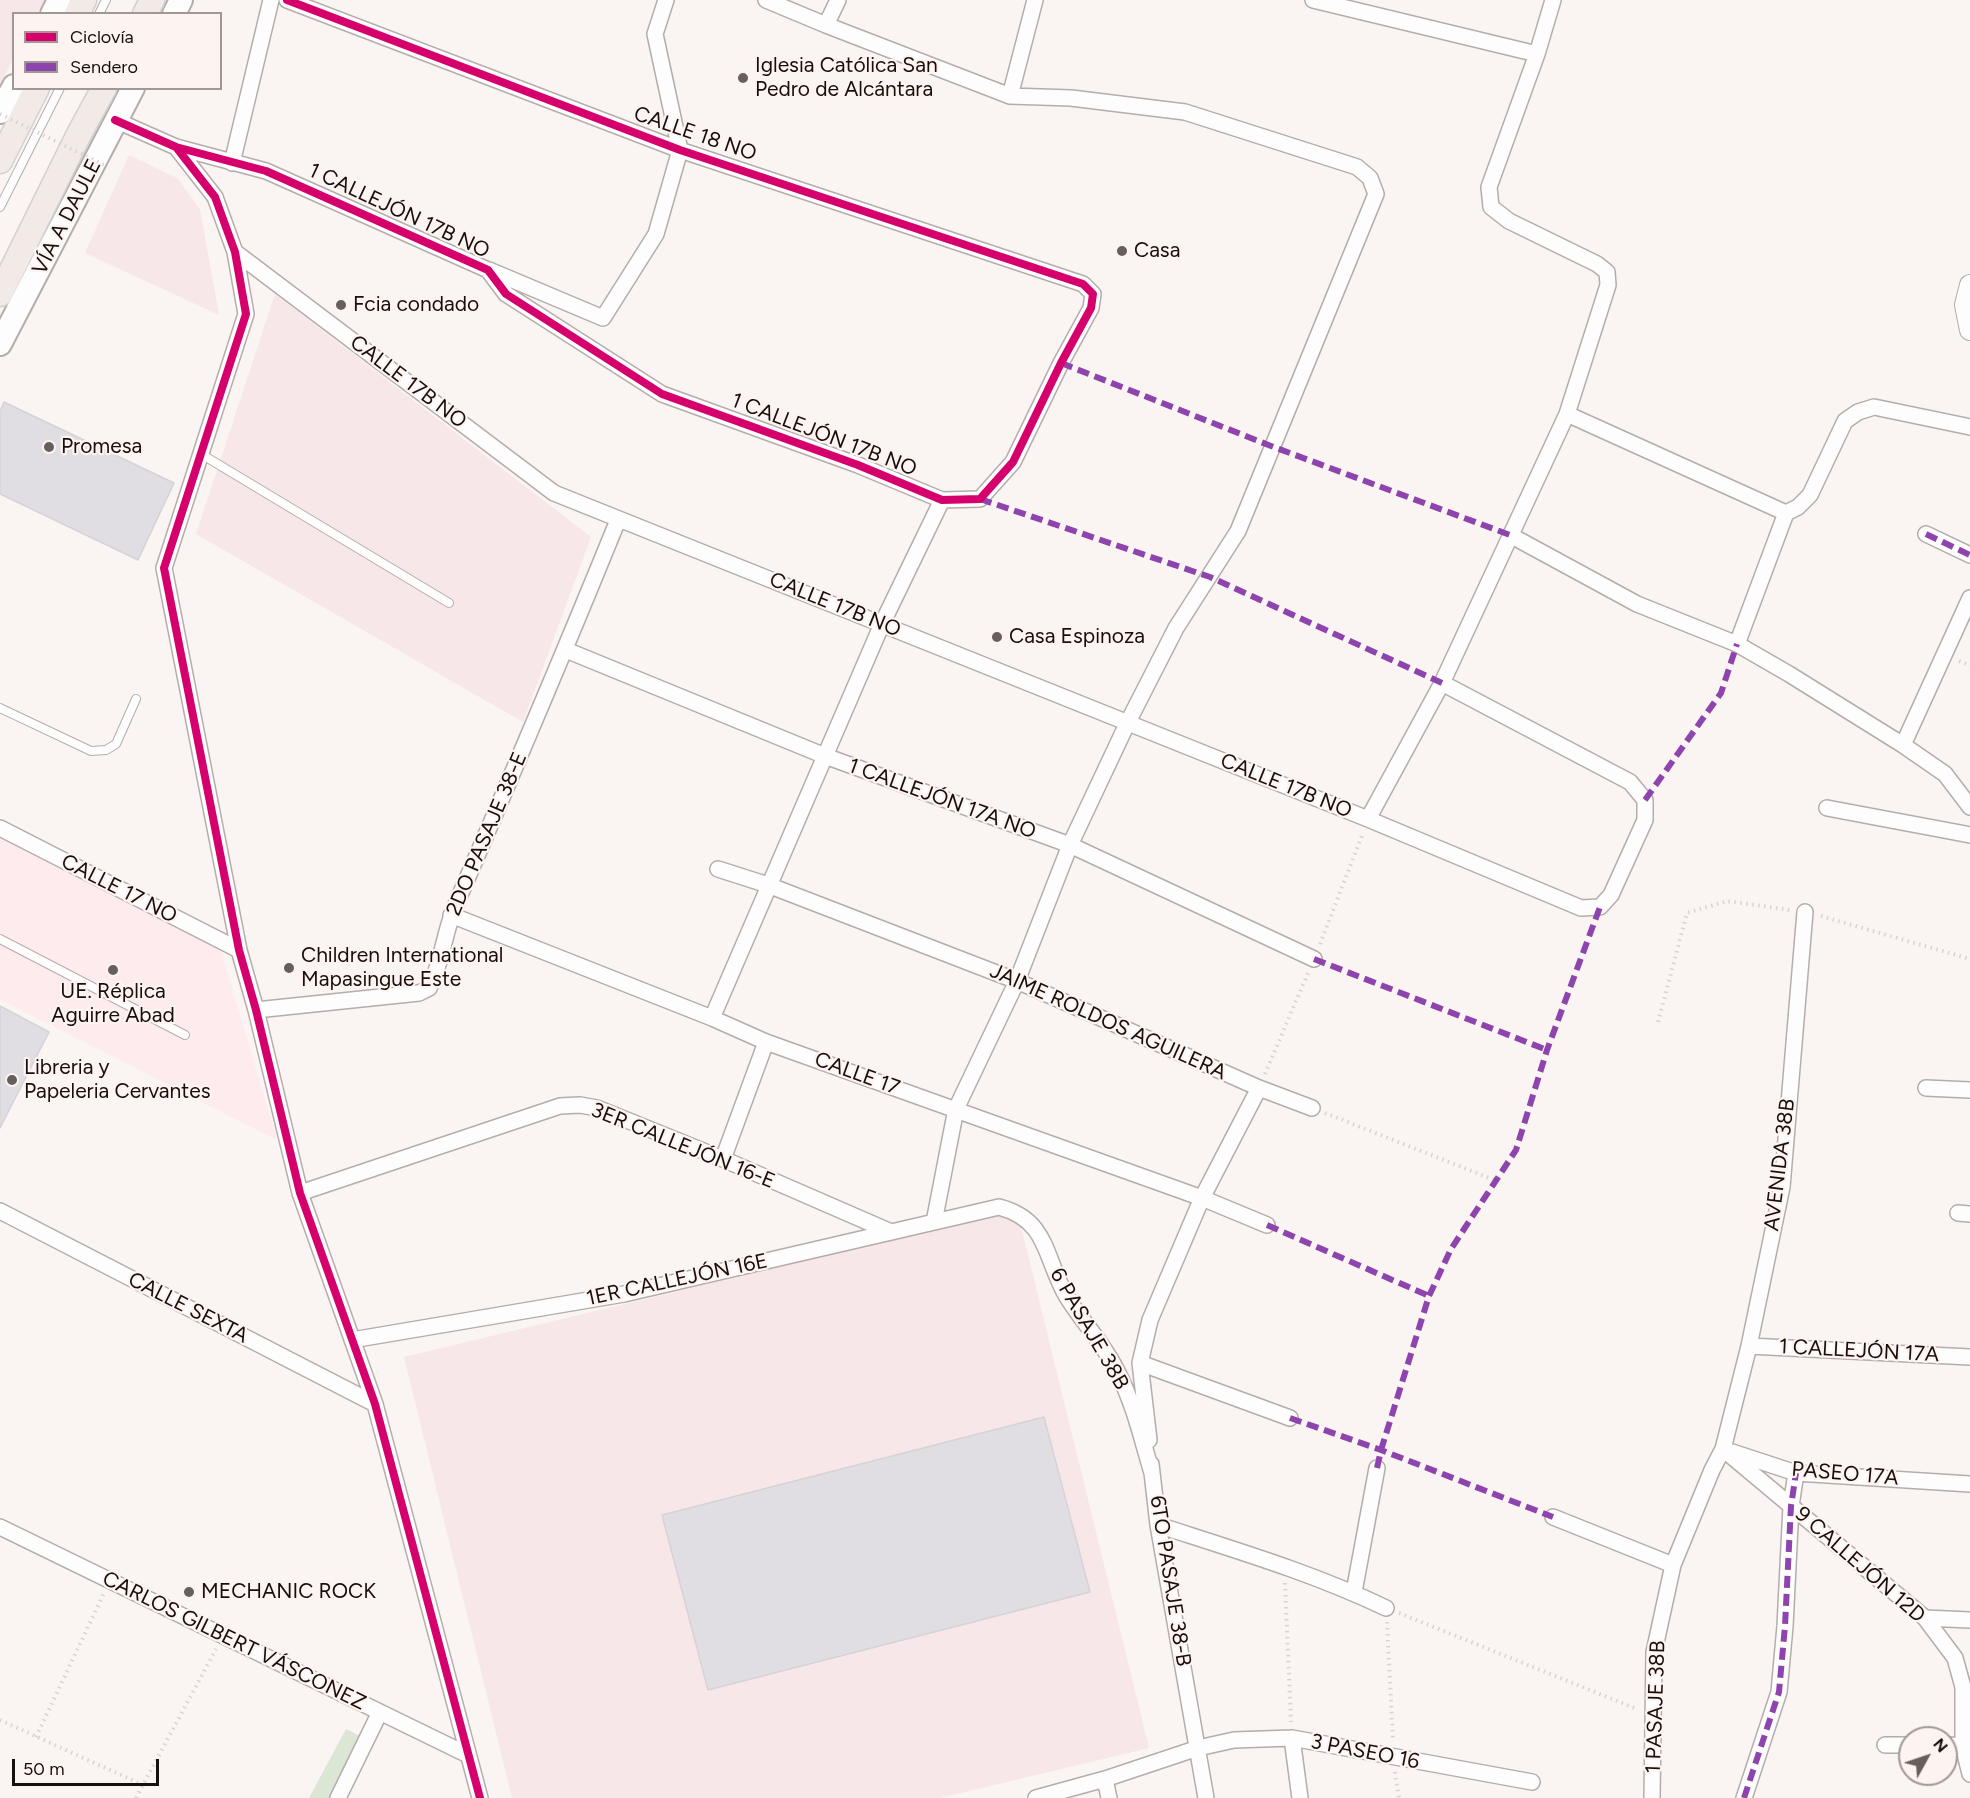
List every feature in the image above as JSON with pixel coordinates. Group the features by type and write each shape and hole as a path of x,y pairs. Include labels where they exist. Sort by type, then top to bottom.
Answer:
{"main road":[{"path":"0,113 12,90"},
{"path":"0,161 36,90"},
{"name":"VÍA A DAULE","path":"0,294 103,90"},
{"name":"VÍA A DAULE","path":"0,344 132,90"}],"street":[{"path":"232,163 271,0"},
{"name":"CALLE 18 NO","path":"287,0 680,150 1083,284 1093,294 1091,308 1061,363 1013,462 980,499"},
{"path":"488,270 603,318 656,234 680,150 656,34 666,0"},
{"path":"766,0 826,26 1010,96 1071,98 1185,112 1357,167 1370,178 1376,194 1238,531 1176,628 1126,724 1070,845 1017,981 956,1109 934,1222"},
{"path":"826,26 838,0"},
{"path":"1010,96 1035,0"},
{"path":"1313,0 1537,54"},
{"path":"1368,819 1442,682 1567,414 1608,285 1607,272 1597,264 1509,222 1491,207 1489,187 1537,54 1553,0"},
{"name":"1 CALLEJÓN 17B NO","path":"115,120 176,147 266,171 488,270 506,294 662,394 858,465 942,500 980,499"},
{"path":"176,147 215,197 235,252 246,314 164,568 239,950 256,1010 300,1193 375,1404 480,1798"},
{"name":"CALLE 17B NO","path":"235,252 554,492 618,520 1368,819 1581,908 1600,907 1611,895 1645,820 1645,800 1630,782 1442,682"},
{"path":"1970,285 1965,305 1970,330"},
{"path":"1737,644 1786,513 1798,507 1810,495 1845,421 1858,412 1874,407 1970,427"},
{"path":"1567,414 1786,513"},
{"path":"712,1018 882,624 942,500"},
{"name":"2DO PASAJE 38-E","path":"256,1010 419,993 429,988 438,971 451,915 566,650 618,520"},
{"path":"1926,534 1970,555"},
{"path":"1509,535 1637,604 1737,644 1903,745 1946,774 1970,807"},
{"path":"1903,745 1970,598"},
{"name":"1 CALLEJÓN 17A NO","path":"566,650 825,756 1070,845 1314,958"},
{"path":"1827,808 1970,835"},
{"name":"CALLE 17 NO","path":"0,828 239,950"},
{"name":"JAIME ROLDOS AGUILERA","path":"717,869 768,885 1017,981 1259,1088 1312,1108"},
{"name":"AVENIDA 38B","path":"1723,1449 1749,1346 1782,1187 1805,912"},
{"name":"CALLE 17","path":"451,915 712,1018 766,1042 1202,1198 1267,1225"},
{"path":"723,1159 766,1042"},
{"name":"6TO PASAJE 38-B","path":"1206,1798 1158,1525 1140,1363 1150,1320 1202,1198 1259,1088"},
{"path":"1926,1088 1970,1090"},
{"name":"3ER CALLEJÓN 16-E","path":"300,1193 560,1106 580,1105 597,1108 723,1159 891,1232"},
{"name":"1ER CALLEJÓN 16E","path":"352,1340 624,1294 999,1207"},
{"name":"6 PASAJE 38B","path":"999,1207 1015,1211 1030,1222 1041,1238 1057,1279 1068,1299 1106,1350 1119,1374 1152,1473"},
{"name":"CALLE SEXTA","path":"0,1211 375,1404"},
{"name":"1 CALLEJÓN 17A","path":"1749,1346 1970,1357"},
{"path":"1140,1363 1290,1418"},
{"name":"PASEO 17A","path":"1723,1449 1796,1473 1970,1484"},
{"name":"9 CALLEJÓN 12D","path":"1723,1449 1925,1618 1955,1658 1963,1687 1970,1774"},
{"name":"1 PASAJE 38B","path":"1652,1798 1654,1652 1672,1565 1723,1449"},
{"path":"1354,1592 1377,1468"},
{"path":"1744,1798 1779,1692 1791,1506 1796,1473"},
{"path":"1553,1517 1672,1565"},
{"path":"1158,1525 1285,1566 1354,1592 1386,1608"},
{"name":"CARLOS GILBERT VÁSCONEZ","path":"0,1527 468,1755"},
{"path":"1925,1618 1970,1620"},
{"path":"338,1798 380,1713"},
{"path":"1292,1738 1300,1798"},
{"name":"3 PASEO 16","path":"1036,1798 1106,1779 1198,1748 1234,1740 1292,1738 1532,1782"},
{"path":"1885,1745 1898,1745"},
{"path":"1106,1779 1109,1798"}],"lane":[{"path":"0,207 59,90"},
{"name":"VÍA A DAULE","path":"21,231 93,90"},
{"path":"201,454 449,603"},
{"path":"0,708 91,751 106,750 116,744 136,699"},
{"path":"0,939 185,1035"}],"path":[{"path":"0,113 106,166"},
{"path":"1312,1108 1497,1181"},
{"path":"1285,1566 1292,1738"},
{"path":"36,1737 110,1580"},
{"path":"1399,1798 1394,1758 1386,1608 1654,1716"},
{"path":"136,1798 223,1636"},
{"path":"0,1720 143,1785"}],"shaded area":[{"path":"0,0 45,0 39,12 12,12 12,61 0,85"},
{"path":"129,155 177,178 200,209 219,315 85,253"},
{"path":"275,294 591,537 523,722 196,534"},
{"name":"UE. Réplica Aguirre Abad","path":"0,831 218,941 277,1140 0,999"},
{"path":"1017,1210 1149,1748 940,1798 512,1798 404,1357"}],"green space":[{"path":"346,1729 373,1743 345,1798 309,1798"}],"building":[{"name":"Promesa","path":"4,402 174,483 138,560 0,494 0,411"},
{"name":"Libreria y Papeleria Cervantes","path":"0,1006 49,1032 0,1128"},
{"path":"1044,1417 1090,1592 708,1690 662,1515"}],"marked path":[{"path":"1061,363 1271,446 1510,535"},
{"path":"980,499 1210,577 1442,683"},
{"path":"1926,534 1970,555"},
{"path":"1645,800 1721,693 1737,644"},
{"path":"1377,1468 1429,1296 1451,1249 1516,1150 1547,1050 1600,907"},
{"path":"1314,959 1547,1050"},
{"path":"1267,1225 1429,1296"},
{"path":"1290,1418 1381,1450 1553,1517"},
{"path":"1744,1798 1779,1692 1791,1506 1796,1473"}],"cycle path":[{"path":"115,120 176,147 266,171 488,270 506,294 662,394 858,465 942,500 980,499 1013,462 1061,363 1091,308 1093,294 1083,284 680,150 287,0"},
{"path":"176,147 215,197 235,252 246,314 164,568 239,950 256,1010 300,1193 375,1404 480,1798"}],"place":[{"name":"Iglesia Católica San Pedro de Alcántara","path":"743,78"},
{"name":"Casa","path":"1122,251"},
{"name":"Fcia condado","path":"341,305"},
{"name":"Promesa","path":"49,447"},
{"name":"Casa Espinoza","path":"997,637"},
{"name":"Children International Mapasingue Este","path":"289,968"},
{"name":"UE. Réplica Aguirre Abad","path":"113,970"},
{"name":"Libreria y Papeleria Cervantes","path":"12,1080"},
{"name":"MECHANIC ROCK","path":"189,1592"}]}
